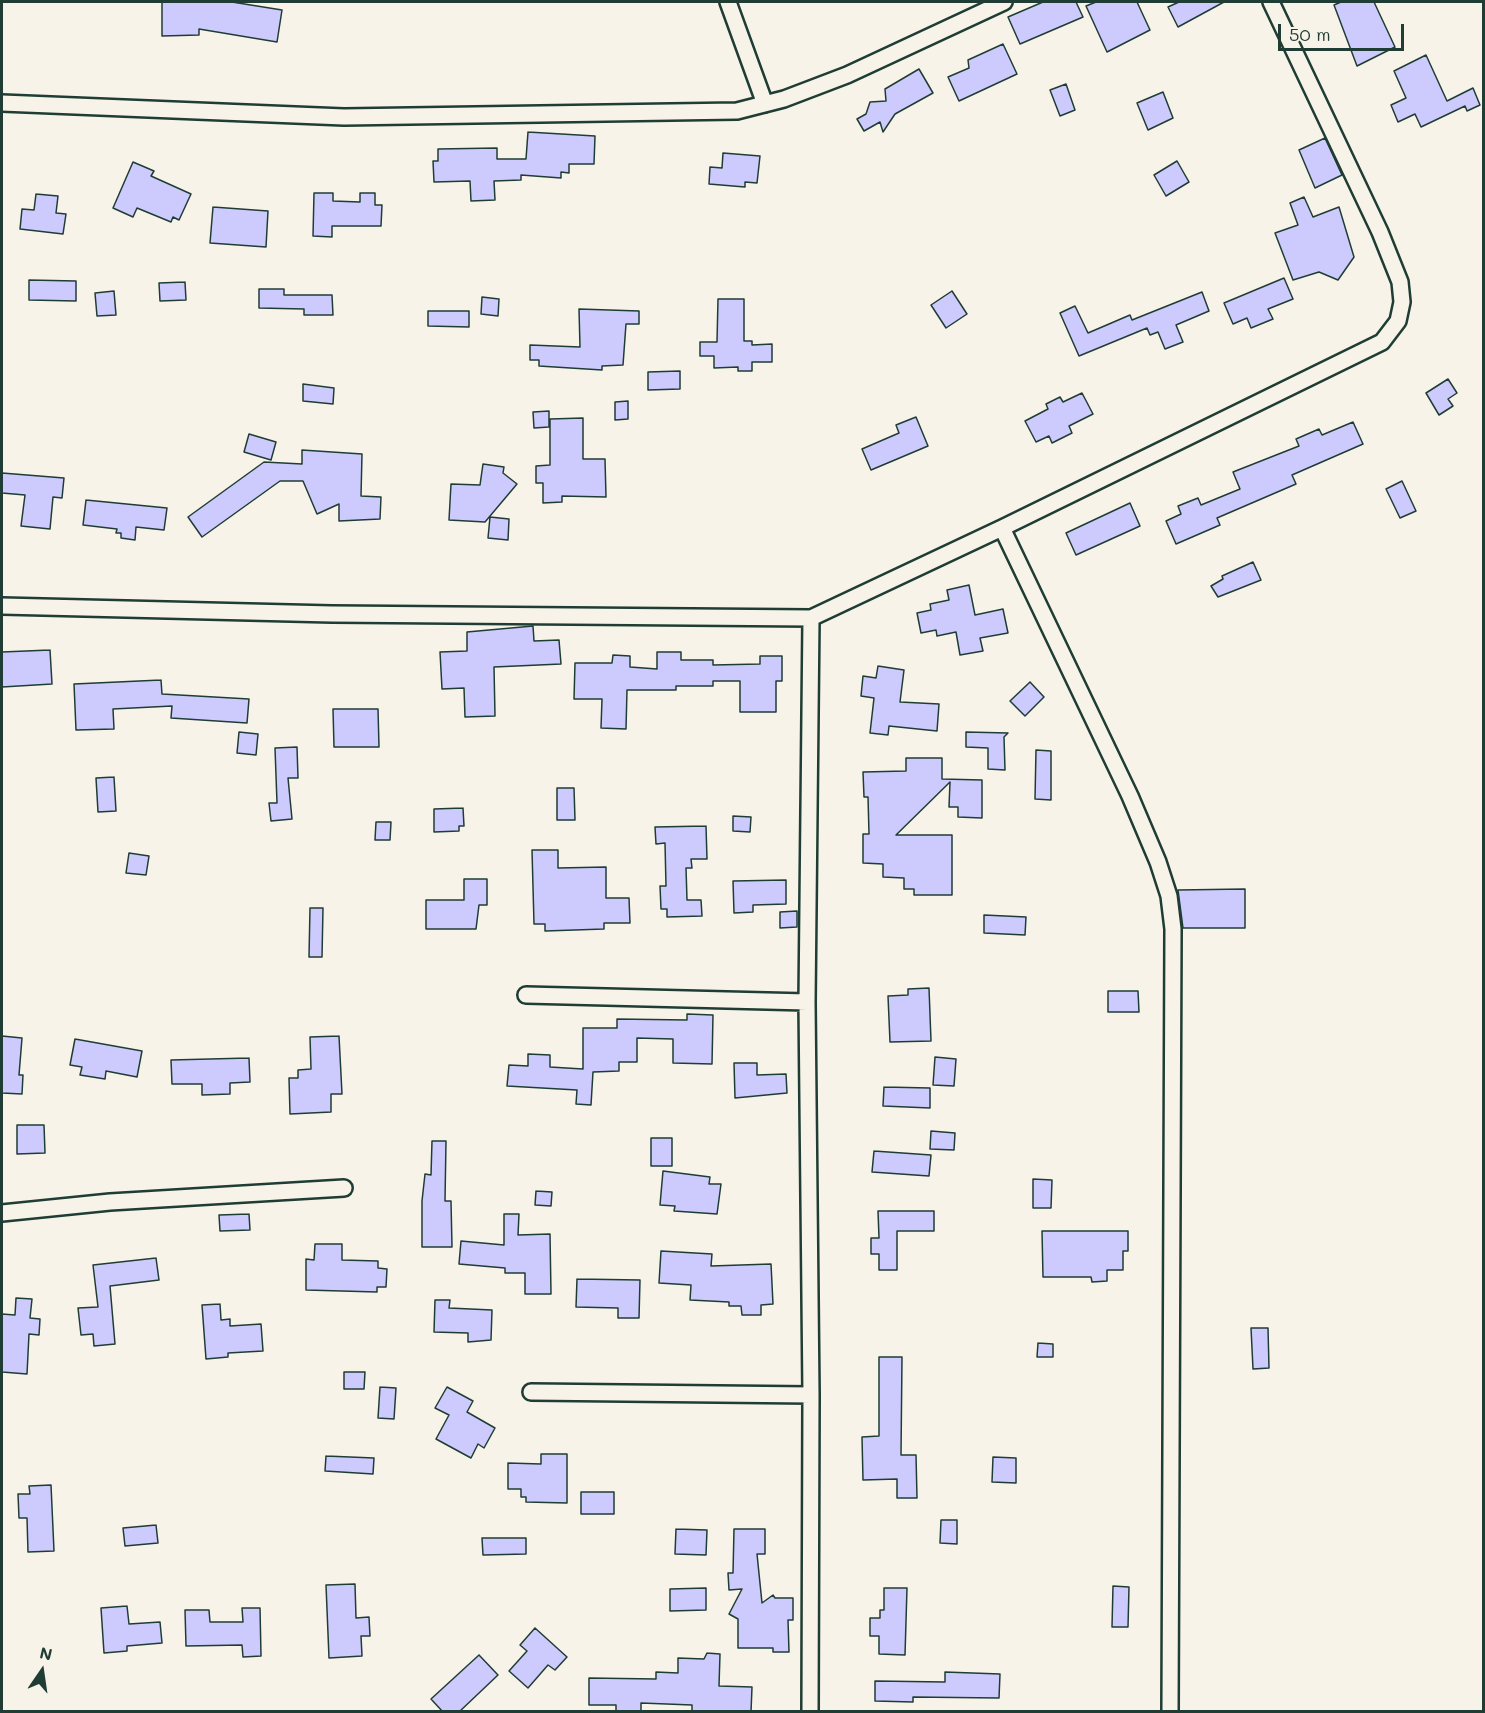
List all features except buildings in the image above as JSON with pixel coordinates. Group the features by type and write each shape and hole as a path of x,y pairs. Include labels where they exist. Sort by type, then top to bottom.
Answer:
{"street":[{"path":"728,2 765,104"},
{"path":"2,103 344,117 737,111 784,99 847,75 1004,2"},
{"path":"2,606 332,614 811,618 1002,528 1382,342 1398,321 1402,302 1396,272 1271,2"},
{"path":"1002,528 1130,796 1158,862 1169,896 1173,929 1170,1712"},
{"path":"810,1712 811,1395 807,1002 811,618"},
{"path":"526,995 807,1002"},
{"path":"2,1213 110,1203 344,1188"},
{"path":"531,1392 811,1395"}]}
